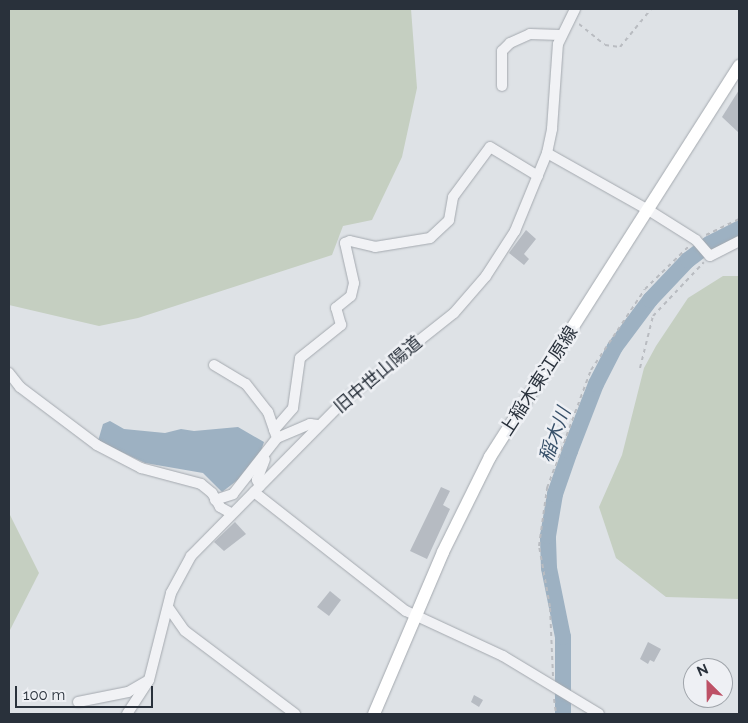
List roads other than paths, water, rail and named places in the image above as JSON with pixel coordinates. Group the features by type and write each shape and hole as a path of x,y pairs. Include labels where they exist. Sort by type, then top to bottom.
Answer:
{"main road":[{"name":"上稲木東江原線","path":"374,714 444,552 490,458 650,211 739,66"}],"street":[{"name":"旧中世山陽道","path":"127,714 149,680 171,593 191,556 318,425 370,377 454,313 471,297 514,231 538,176 552,129 560,35 569,11"},
{"path":"502,86 502,51 510,42 530,34 560,35"},
{"path":"538,176 496,148 490,147 453,196 449,220 430,238 374,247 350,241 345,243 354,283 351,296 336,308 341,325 300,358 293,408 266,453 257,480 257,489 416,617 503,656 599,714"},
{"path":"546,153 650,211 697,241 709,255 739,241"},
{"path":"214,365 246,384 268,412 276,434"},
{"path":"9,373 20,387 97,445 141,468 201,484 215,500 231,513"},
{"path":"276,434 310,424 318,425"},
{"path":"215,500 233,494 266,453"},
{"path":"168,607 185,631 295,714"},
{"path":"78,702 128,692 149,680"}],"water":[{"path":"110,421 124,429 165,433 181,429 194,431 238,427 264,442 261,451 243,476 222,492 203,473 145,463 98,441 103,424"}],"waterway":[{"name":"稲木川","path":"563,714 563,637 549,568 548,536 555,494 570,451 596,384 615,347 650,300 688,260 709,244 739,229"}]}
